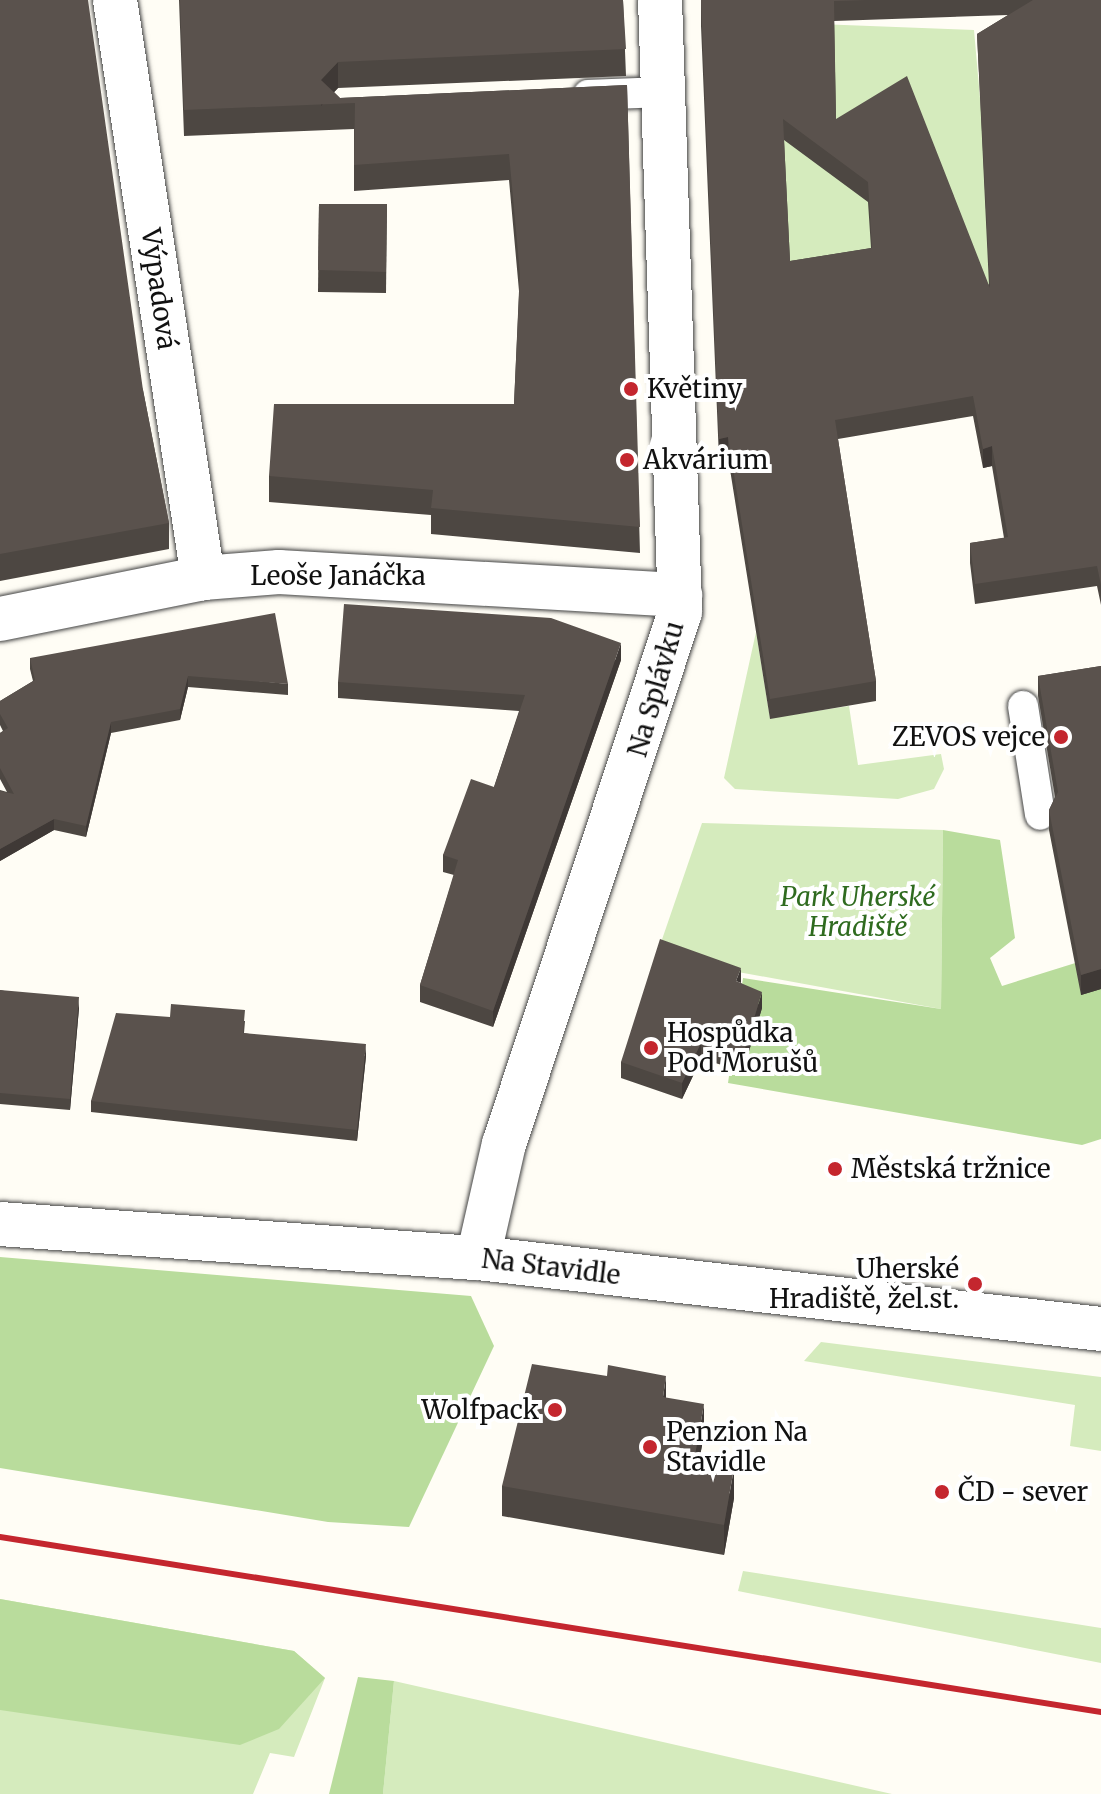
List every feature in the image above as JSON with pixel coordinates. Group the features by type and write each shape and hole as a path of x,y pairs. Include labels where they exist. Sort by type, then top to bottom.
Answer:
{"street":[{"name":"Výpadová","path":"115,0 203,578"},
{"name":"Na Splávku","path":"478,1258 504,1144 670,658 680,595 660,0"},
{"name":"Leoše Janáčka","path":"0,619 203,578 373,572 680,595"},
{"name":"Na Stavidle","path":"0,1224 478,1258 1101,1329"}],"lane":[{"path":"562,96 662,92"},
{"path":"1023,706 1040,815"}],"green space":[{"path":"792,23 974,30 994,257 1101,257 1101,392 790,284 783,126"},
{"path":"756,632 770,718 849,706 858,765 941,754 944,769 934,789 898,799 735,789 724,778"},
{"name":"Park Uherské Hradiště","path":"702,823 943,830 941,1009 656,957"},
{"path":"943,830 1000,840 1015,938 990,958 1002,986 1101,955 1101,1139 1082,1145 728,1083 743,978 941,1009"},
{"path":"0,1257 471,1296 494,1346 409,1527 328,1522 0,1468"},
{"path":"821,1342 1101,1377 1101,1451 1070,1446 1075,1405 804,1361"},
{"path":"743,1571 1101,1628 1101,1663 738,1591"},
{"path":"0,1599 294,1651 325,1678 294,1757 270,1753 253,1794 0,1794"},
{"path":"0,1599 294,1651 325,1678 279,1729 240,1745 0,1710"},
{"path":"358,1677 394,1681 383,1794 329,1794"},
{"path":"394,1681 892,1794 383,1794"}],"building":[{"path":"0,0 88,0 143,390 169,523 0,554"},
{"path":"180,0 623,0 626,49 338,62 321,80 340,98 627,85 640,527 431,508 433,490 269,476 274,404 514,404 520,274 509,154 354,165 355,103 184,110"},
{"path":"701,0 866,0 834,1 836,119 907,76 990,288 977,34 1033,0 1101,0 1101,585 1097,566 975,584 970,543 1008,537 992,446 983,449 973,396 835,420 876,681 770,699 728,437 719,439","holes":["783,119 868,182 872,248 790,261"]},
{"path":"319,204 387,204 386,272 318,270"},
{"path":"344,604 551,618 621,643 493,1011 420,985 458,860 443,855 471,779 494,787 525,695 338,682"},
{"path":"275,613 288,684 188,676 180,709 111,722 86,826 54,819 0,849 0,791 14,794 0,768 0,733 8,728 0,714 0,701 35,680 30,658"},
{"path":"1101,666 1101,969 1081,975 1049,810 1058,792 1038,676"},
{"path":"660,939 741,968 736,981 762,992 743,1055 701,1043 682,1083 621,1062"},
{"path":"0,990 79,997 70,1099 0,1093"},
{"path":"171,1004 245,1010 243,1033 366,1044 357,1130 91,1101 116,1013 170,1017"},
{"path":"532,1364 607,1376 608,1365 666,1376 663,1397 704,1404 694,1461 734,1468 724,1525 502,1486"}],"railway":[{"path":"0,1537 1101,1712"}],"place":[{"name":"Květiny","path":"631,389"},
{"name":"Akvárium","path":"627,460"},
{"name":"ZEVOS vejce","path":"1061,737"},
{"name":"Hospůdka Pod Morušů","path":"651,1048"},
{"name":"Městská tržnice","path":"835,1169"},
{"name":"Uherské Hradiště, žel.st.","path":"975,1284"},
{"name":"Wolfpack","path":"555,1410"},
{"name":"Penzion Na Stavidle","path":"650,1447"},
{"name":"ČD - sever","path":"942,1492"}]}
